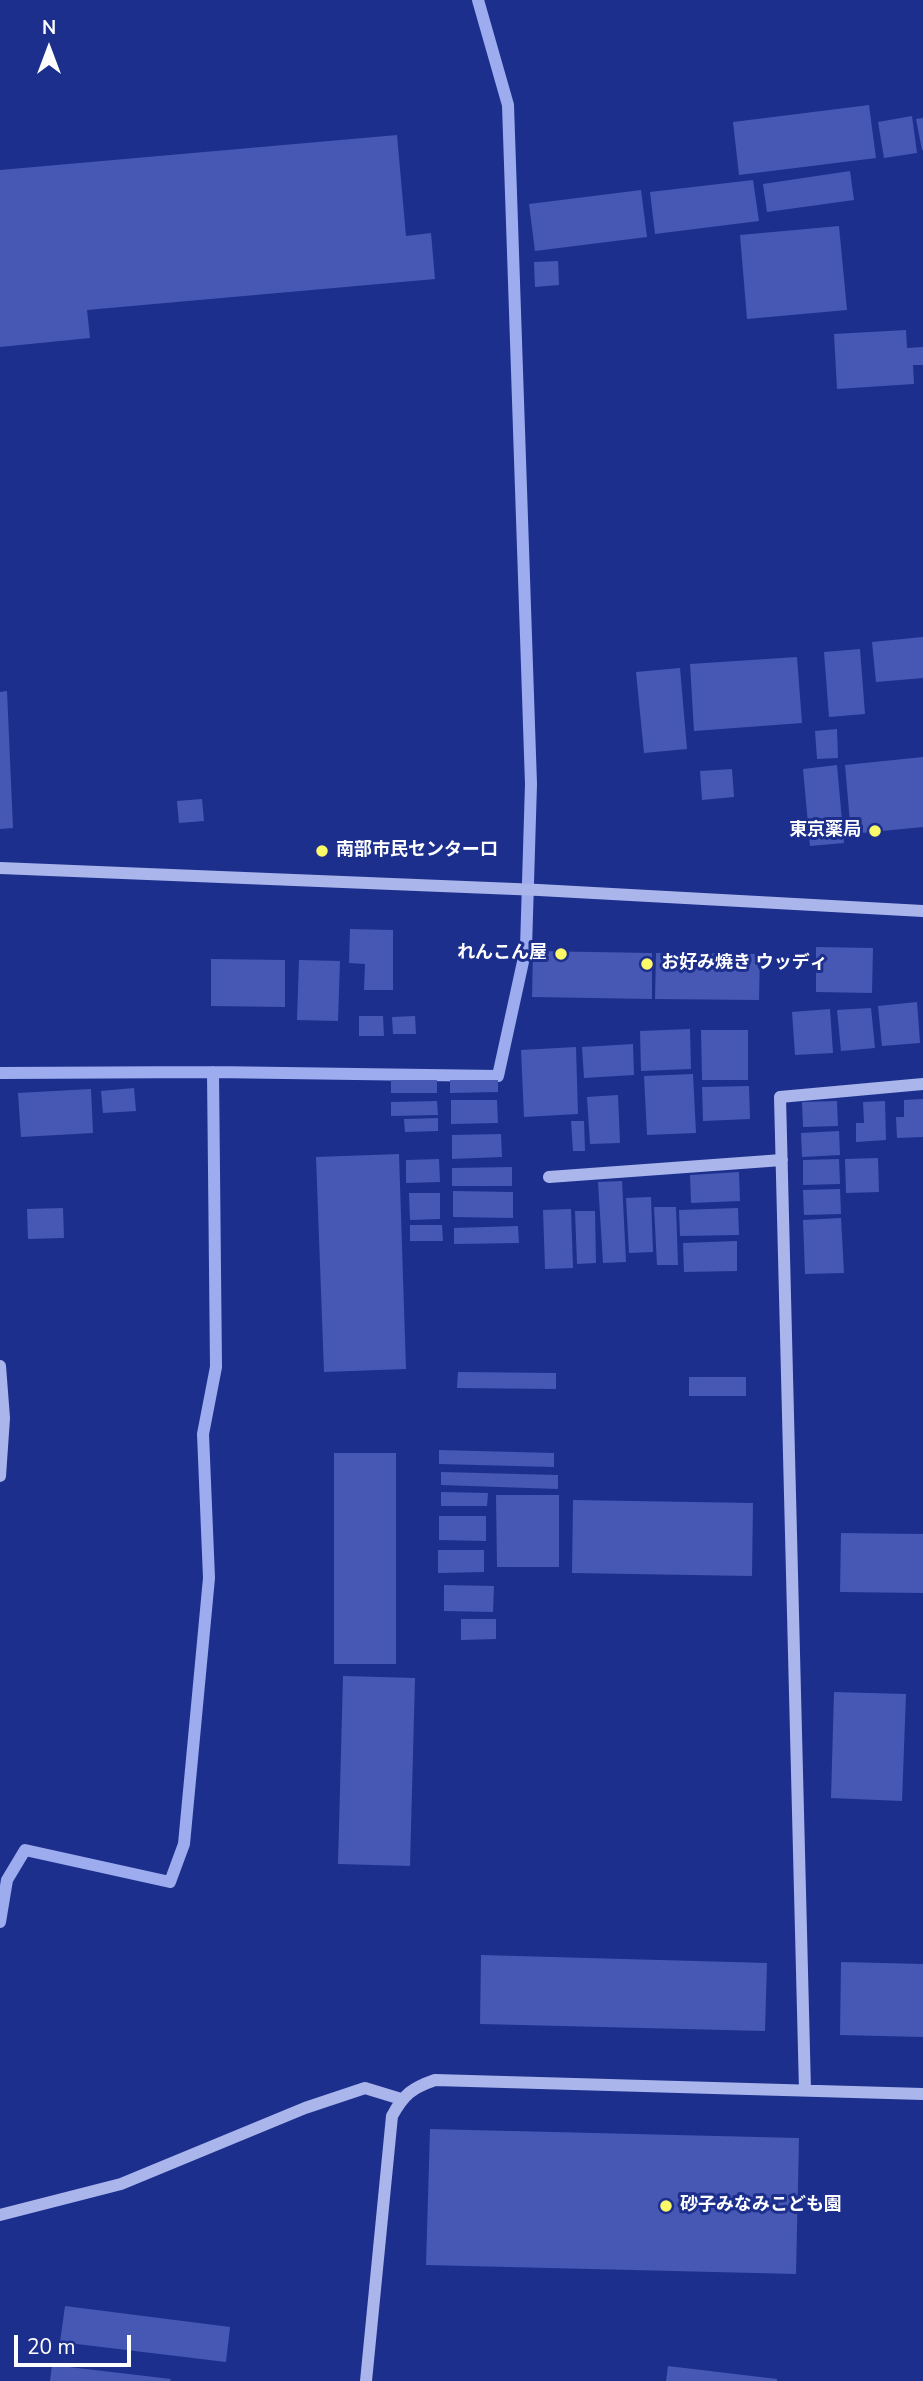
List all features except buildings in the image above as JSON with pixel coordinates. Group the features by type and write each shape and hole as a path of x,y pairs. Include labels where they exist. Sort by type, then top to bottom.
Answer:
{"street":[{"path":"0,868 526,890 923,911"},
{"path":"805,2090 780,1097 923,1084"},
{"path":"548,1177 782,1160"},
{"path":"0,1366 4,1418 0,1476"},
{"path":"366,2381 392,2116 401,2099 416,2087 435,2080 923,2094"},
{"path":"0,2215 121,2184 305,2108 365,2088 401,2099"}],"waterway":[{"path":"0,1073 213,1072 498,1076 526,948 531,784 508,105 478,0"},
{"path":"0,1922 7,1880 25,1850 170,1882 184,1844 209,1578 203,1434 216,1367 213,1072"}],"place":[{"name":"東京薬局","path":"875,831"},
{"name":"南部市民センター口","path":"322,851"},
{"name":"れんこん屋","path":"561,954"},
{"name":"お好み焼き ウッディ","path":"647,964"},
{"name":"砂子みなみこども園","path":"666,2206"}]}
